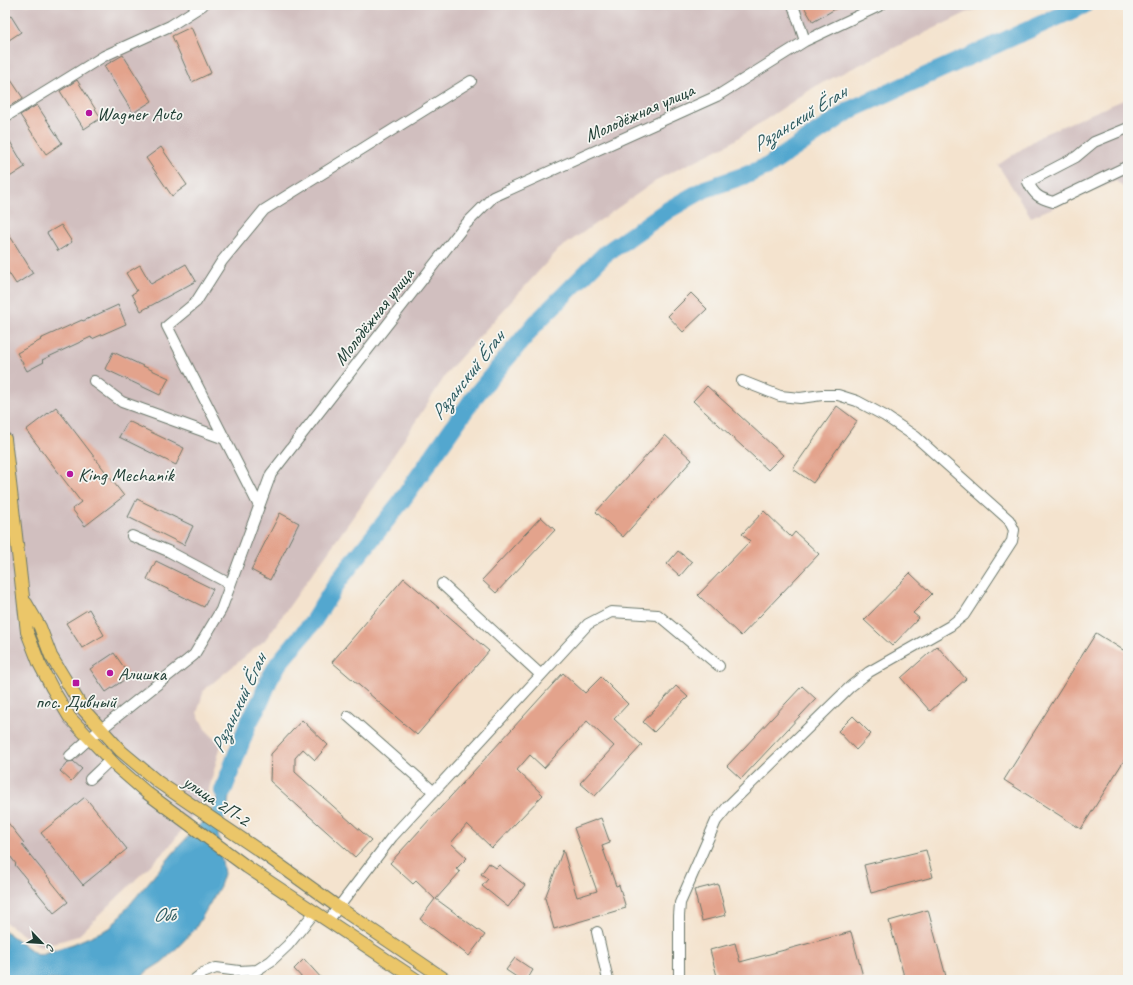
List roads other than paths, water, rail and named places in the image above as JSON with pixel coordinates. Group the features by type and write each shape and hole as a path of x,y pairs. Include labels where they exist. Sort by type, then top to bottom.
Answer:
{"main road":[{"name":"улица 2П-2","path":"5,439 27,632 39,663 70,718 110,760 148,793 247,867 417,980"},
{"name":"улица 2П-2","path":"24,598 40,627 55,663 83,709 121,751 158,782 446,980"}],"street":[{"path":"5,117 104,56 170,26 203,5"},
{"path":"793,5 805,41"},
{"name":"Молодёжная улица","path":"70,756 90,738 102,730 194,655 221,610 271,474 464,226 493,197 717,96 805,41 881,5"},
{"path":"259,506 167,326 196,302 222,261 264,210 471,81"},
{"path":"1126,169 1053,202 1042,199 1032,191 1028,182 1076,157 1094,142 1128,128"},
{"path":"94,381 122,402 225,439"},
{"path":"679,980 678,936 680,903 716,821 729,806 851,686 869,672 950,626 964,614 1012,541 1014,530 1009,520 922,442 885,416 857,401 838,395 822,395 800,398 780,396 742,381"},
{"path":"132,536 168,551 230,584"},
{"path":"442,584 541,675"},
{"path":"328,921 392,837 588,624 611,612 658,615 719,666"},
{"path":"348,716 434,792"},
{"path":"90,779 110,760"},
{"path":"194,980 203,973 216,968 240,971 257,970 271,961 288,945 315,912"},
{"path":"597,932 608,980"}],"water":[{"name":"Обь","path":"225,766 236,773 230,789 227,811 218,834 224,874 220,886 195,929 174,951 162,962 146,972 140,980 5,980 5,931 38,955 73,944 110,928 180,845 211,813 216,802"}],"waterway":[{"name":"Рязанский Ёган","path":"223,791 248,724 278,664 312,623 339,580 400,503 475,396 537,322 605,254 668,210 705,189 768,166 852,109 1084,5"}],"place":[{"name":"Wagner Auto","path":"89,113"},
{"name":"King Mechanik","path":"70,474"},
{"name":"Алишка","path":"110,673"},
{"name":"пос. Дивный","path":"76,683"}]}
